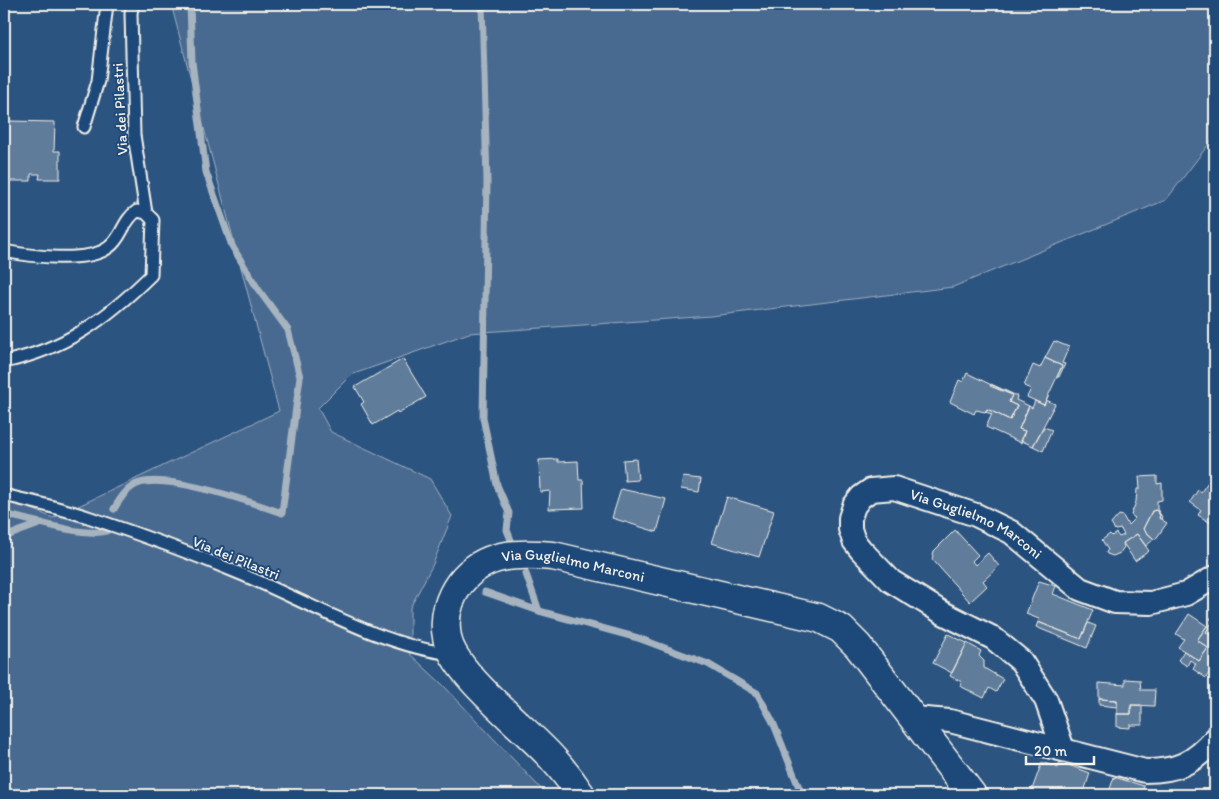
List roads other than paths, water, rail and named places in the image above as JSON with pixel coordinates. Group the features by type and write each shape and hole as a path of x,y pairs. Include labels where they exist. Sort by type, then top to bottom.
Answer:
{"street":[{"name":"Via Guglielmo Marconi","path":"1063,749 1046,700 1021,661 993,638 943,613 891,581 861,550 854,540 850,529 850,518 861,497 871,490 894,488 976,515 1011,532 1080,589 1115,602 1151,603 1186,594 1215,577"},
{"name":"Via Guglielmo Marconi","path":"581,795 553,759 465,671 447,638 447,612 452,594 476,567 495,557 528,554 553,556 819,618 841,629 858,646 972,795"},
{"path":"912,718 950,722 1145,771 1166,771 1191,761 1203,753 1215,738"}],"lane":[{"name":"Via dei Pilastri","path":"84,127 98,81 107,4"},
{"name":"Via dei Pilastri","path":"4,362 68,341 118,307 151,275 153,220 146,213 134,134 131,13 133,4"},
{"path":"4,251 74,258 102,252 114,242 128,217 136,211 146,213"},
{"name":"Via dei Pilastri","path":"4,495 87,516 241,574 337,617 400,642 427,652 455,654"}],"waterway":[{"path":"114,509 132,487 140,483 154,481 171,482 211,491 282,513 300,377 288,330 258,289 232,246 206,172 192,62 190,4"},
{"path":"482,4 487,181 483,418 497,485 509,513 507,530 511,540"},
{"path":"4,514 73,530 87,532 108,530"},
{"path":"4,537 42,523"},
{"path":"526,574 539,611"},
{"path":"485,592 539,611 638,638 708,664 757,693 773,722 802,795"}]}
